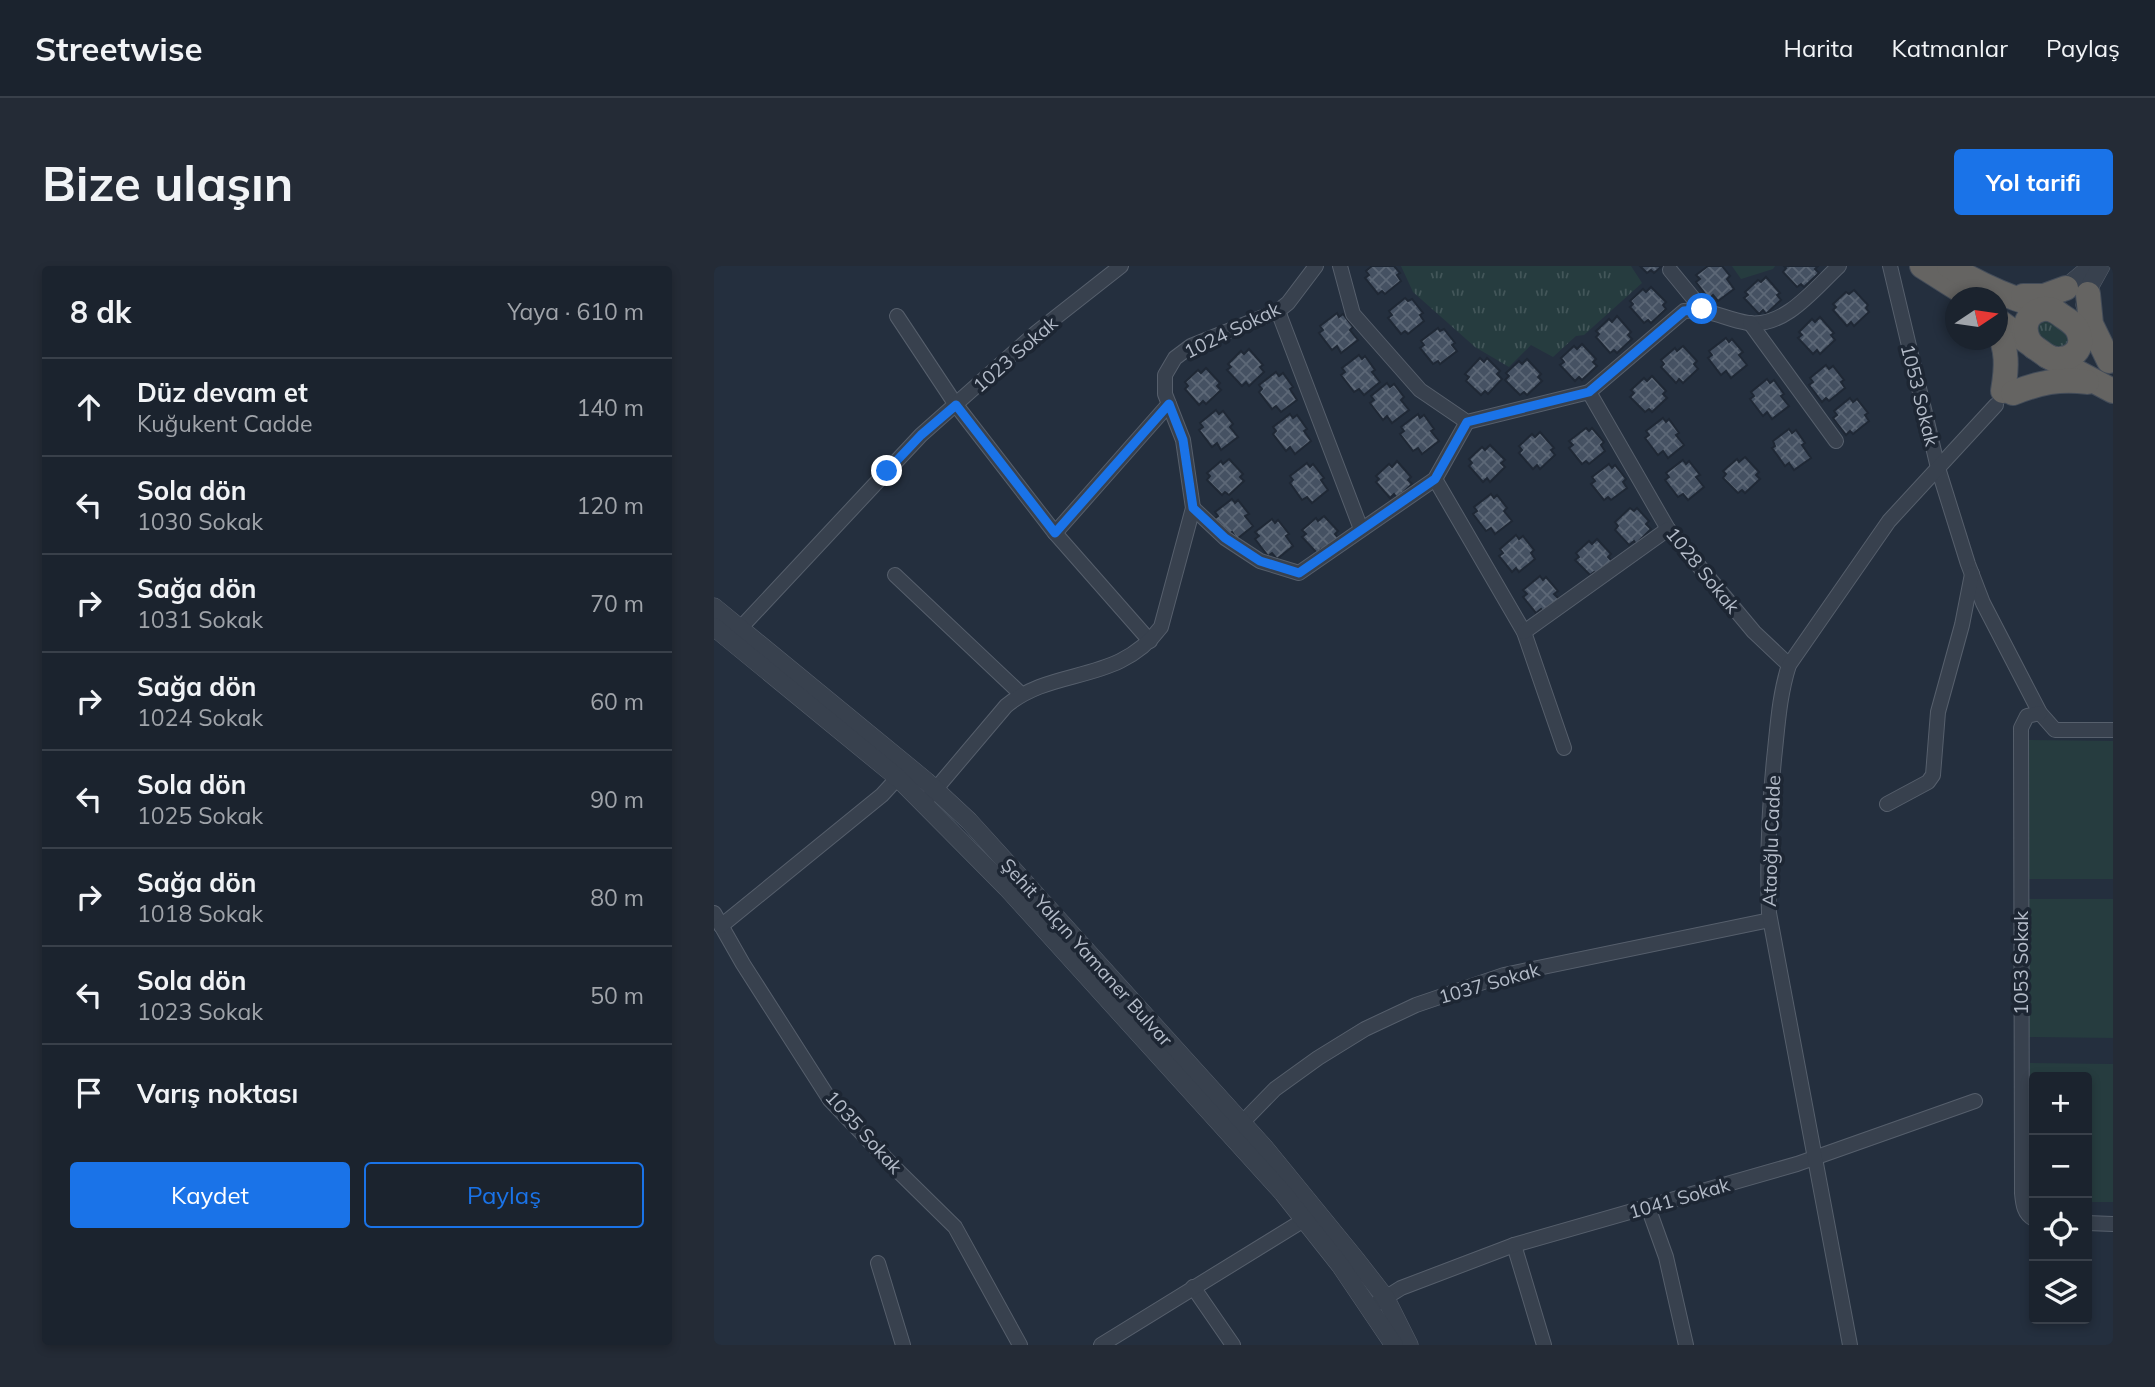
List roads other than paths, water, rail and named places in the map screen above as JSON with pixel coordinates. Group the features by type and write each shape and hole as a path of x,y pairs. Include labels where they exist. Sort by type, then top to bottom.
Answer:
{"highway":[{"path":"1922,266 1954,287"},
{"path":"1950,266 1988,287"},
{"path":"2008,293 2031,297 2077,291 2111,362"},
{"path":"2008,300 2109,389"},
{"path":"2008,323 2051,336 2111,362"},
{"path":"2006,350 2004,396 2048,382 2066,380 2109,389"}],"street":[{"name":"1023 Sokak","path":"735,634 921,435 1037,332 1121,266"},
{"name":"1024 Sokak","path":"1150,641 1161,627 1193,508 1183,440 1165,394 1166,375 1175,358 1191,346 1278,311 1288,303 1316,266"},
{"path":"1340,266 1353,314 1420,390 1467,422"},
{"path":"1193,508 1225,538 1260,561 1299,573 1435,479 1467,422 1589,392 1684,311 1702,309 1750,323 1775,320 1798,304 1839,266"},
{"name":"1053 Sokak","path":"1890,266 1938,468 1972,574 1983,603 2040,713 2027,716 2021,728 2021,1193 2024,1209 2029,1217"},
{"path":"2051,336 2092,266"},
{"path":"2077,291 2101,266"},
{"path":"1670,270 1702,309"},
{"path":"2051,336 2083,312 2077,291"},
{"path":"1278,311 1361,529"},
{"path":"897,316 956,405 1055,533 1150,641 1123,662 1021,694 1006,706 930,796"},
{"path":"1750,323 1836,441"},
{"name":"Ataoğlu Cadde","path":"2004,396 2051,336"},
{"name":"Ataoğlu Cadde","path":"1850,1345 1770,920 1767,854 1781,690 1789,665 1889,521 2004,396 2051,336"},
{"name":"1028 Sokak","path":"1589,392 1668,529 1754,632 1789,665"},
{"path":"1055,533 1169,404"},
{"path":"1435,479 1524,632 1564,748"},
{"path":"1524,632 1668,529"},
{"path":"1888,804 1928,782 1933,775 1938,712 1962,625 1972,574"},
{"path":"895,575 1021,694"},
{"name":"Şehit Yalçın Yamaner Bulvar","path":"714,607 735,634 930,796 978,831 1310,1217 1357,1261 1378,1302 1409,1345"},
{"path":"714,627 735,634"},
{"path":"2040,713 2055,730 2113,730"},
{"path":"718,919 882,795 903,772"},
{"name":"1035 Sokak","path":"718,919 830,1100 955,1227 1020,1345"},
{"name":"1037 Sokak","path":"1236,1129 1275,1089 1318,1058 1364,1029 1416,1005 1504,975 1770,920"},
{"name":"1041 Sokak","path":"1378,1302 1401,1288 1514,1245 1814,1158 1975,1101"},
{"path":"1648,1207 1666,1257 1686,1345"},
{"path":"1101,1345 1310,1217"},
{"path":"2092,1223 2113,1224"},
{"path":"1514,1245 1544,1345"},
{"path":"878,1263 903,1345"},
{"path":"1193,1287 1233,1345"},
{"path":"1378,1302 1394,1345"}]}
